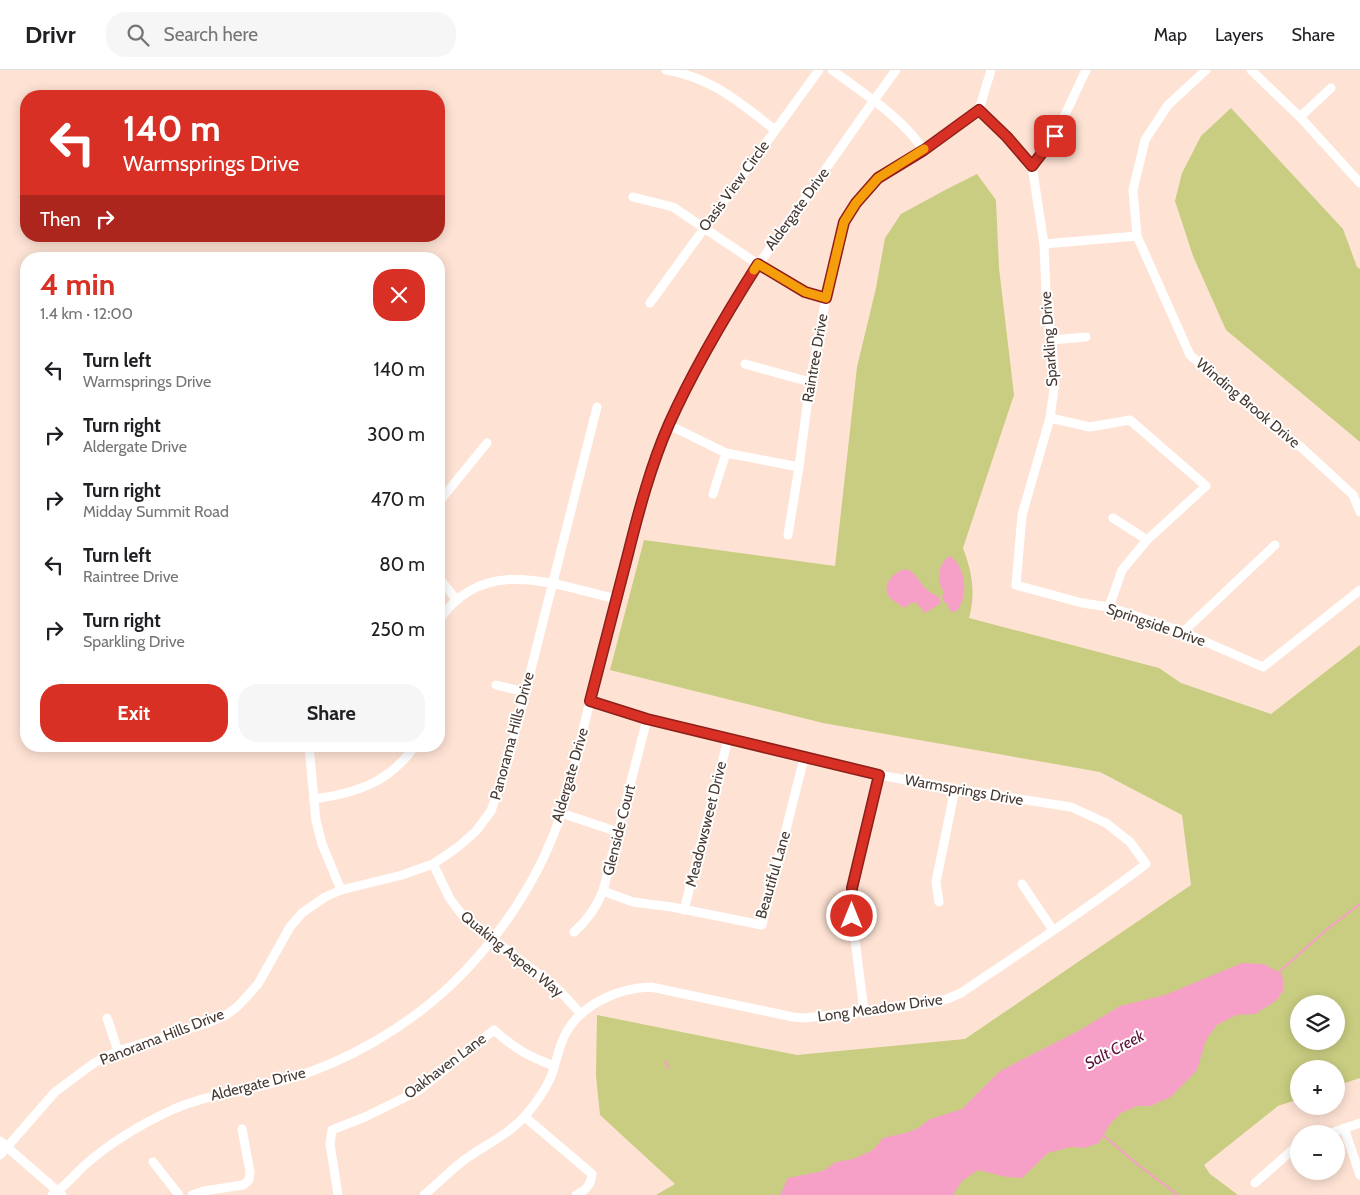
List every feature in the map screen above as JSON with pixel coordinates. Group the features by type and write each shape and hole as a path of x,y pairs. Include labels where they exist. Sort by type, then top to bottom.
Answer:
{"street":[{"path":"666,70 699,79 723,90 774,129"},
{"name":"Oasis View Circle","path":"650,303 774,129 819,70"},
{"path":"832,70 891,112 911,131 924,150"},
{"name":"Aldergate Drive","path":"58,1194 86,1164 116,1140 145,1123 207,1096 290,1078 319,1068 351,1054 385,1035 418,1013 448,987 493,940 518,903 540,865 561,813 639,509 669,425 694,372 724,317 758,264 896,70"},
{"path":"991,70 979,110 1007,137 1032,166 1055,136 1086,70"},
{"name":"Winding Brook Drive","path":"1206,70 1168,106 1145,140 1133,190 1138,236 1190,355 1321,466 1353,496 1360,512"},
{"path":"1251,70 1300,117 1360,183"},
{"path":"1300,117 1331,88"},
{"name":"Raintree Drive","path":"788,535 810,382 826,298 844,222 856,203 878,178 924,150 979,110"},
{"name":"Sparkling Drive","path":"1016,585 1022,515 1050,418 1056,382 1046,293 1044,244 1032,166"},
{"path":"633,197 673,207 758,264 805,292 826,298"},
{"path":"1044,244 1138,236"},
{"path":"1052,340 1086,336"},
{"path":"745,364 810,382"},
{"name":"Panorama Hills Drive","path":"0,1155 3,1144 55,1092 94,1063 118,1051 208,1023 232,1011 258,984 290,926 302,913 325,897 341,890 402,875 433,864 458,847 476,831 492,811 508,761 597,407"},
{"path":"1050,418 1090,427 1130,420 1206,486 1147,540 1122,570 1109,607"},
{"path":"669,425 726,453 799,467"},
{"path":"445,495 487,443"},
{"path":"712,494 726,453"},
{"path":"1113,518 1147,540"},
{"path":"1183,632 1275,545"},
{"path":"445,613 456,599 476,586 502,579 532,580 616,599"},
{"path":"445,585 456,599"},
{"name":"Springside Drive","path":"1016,585 1082,603 1109,607 1183,632 1264,667 1360,590"},
{"path":"496,685 525,692"},
{"name":"Warmsprings Drive","path":"590,701 647,719 879,775 1071,807 1106,823 1130,842 1146,864"},
{"name":"Glenside Court","path":"574,932 584,924 596,909 603,891 647,719"},
{"name":"Meadowsweet Drive","path":"684,910 728,739"},
{"path":"310,752 316,821 322,844 341,890"},
{"path":"314,799 336,796 375,783 396,769 410,752"},
{"name":"Beautiful Lane","path":"603,891 633,902 762,925 804,758"},
{"path":"864,1011 852,916 852,888 879,775"},
{"path":"939,902 936,882 955,789"},
{"path":"561,813 618,832"},
{"name":"Quaking Aspen Way","path":"433,864 450,899 463,916 559,990 581,1014"},
{"name":"Long Meadow Drive","path":"424,1195 458,1165 508,1132 524,1117 543,1092 567,1032 581,1014 605,998 621,991 651,987 805,1018 920,1005 947,999 961,993 1146,864"},
{"path":"1022,884 1053,930"},
{"path":"107,1018 118,1051"},
{"name":"Oakhaven Lane","path":"338,1195 330,1144 332,1130 380,1110 418,1091 494,1030 511,1046 526,1055 554,1066"},
{"path":"524,1117 592,1174 588,1187 576,1195"},
{"path":"1345,1128 1360,1123"},
{"path":"192,1195 204,1191 243,1186 249,1180 250,1172 242,1129"},
{"path":"1345,1131 1360,1176"},
{"path":"3,1144 58,1194"},
{"path":"1255,1183 1290,1152"},
{"path":"153,1162 179,1195"}],"green space":[{"path":"1231,108 1343,229 1357,267 1360,269 1360,442 1226,330 1193,256 1175,201 1182,173 1201,136"},
{"path":"977,174 996,200 999,268 1014,395 963,548 969,566 973,591 969,618 1159,668 1181,683 1271,714 1360,645 1360,1078 1345,1083 1345,1060 1290,1060 1290,1102 1278,1106 1204,1165 1210,1174 1238,1195 656,1195 675,1184 600,1115 596,1076 597,1015 797,1055 965,1039 1191,885 1182,815 1100,772 823,723 610,670 644,540 835,566 857,367 876,288 885,238 901,214"}],"water":[{"path":"950,556 960,567 964,582 961,604 957,611 952,612 942,597 944,592 939,578 943,563"},
{"path":"907,569 915,575 927,590 938,596 941,603 925,613 917,603 911,603 905,608 891,599 887,590 888,582 899,572"},
{"path":"1242,963 1264,964 1282,974 1284,989 1277,1000 1255,1014 1236,1015 1217,1025 1206,1040 1197,1070 1171,1097 1150,1106 1137,1106 1121,1113 1110,1124 1099,1143 1084,1148 1071,1147 1048,1153 1022,1178 1006,1177 978,1170 962,1181 953,1195 780,1195 788,1178 823,1171 836,1162 853,1159 873,1150 883,1138 909,1132 920,1127 930,1119 962,1109 1000,1071 1080,1030 1120,1006 1165,995"}],"waterway":[{"name":"Salt Creek","path":"1278,973 1326,930 1360,904"},
{"path":"666,1061 668,1068"},
{"path":"1103,1135 1178,1195"}],"slow traffic":[{"path":"754,270 758,264 805,292 826,298 844,222 856,203 878,178 924,149"}],"route":[{"path":"852,916 852,888 879,775 647,719 590,701 634,527 653,467 669,425 694,372 724,317 758,264 805,292 826,298 844,222 856,203 878,178 924,150 979,110 1007,137 1032,166 1055,136"}]}
